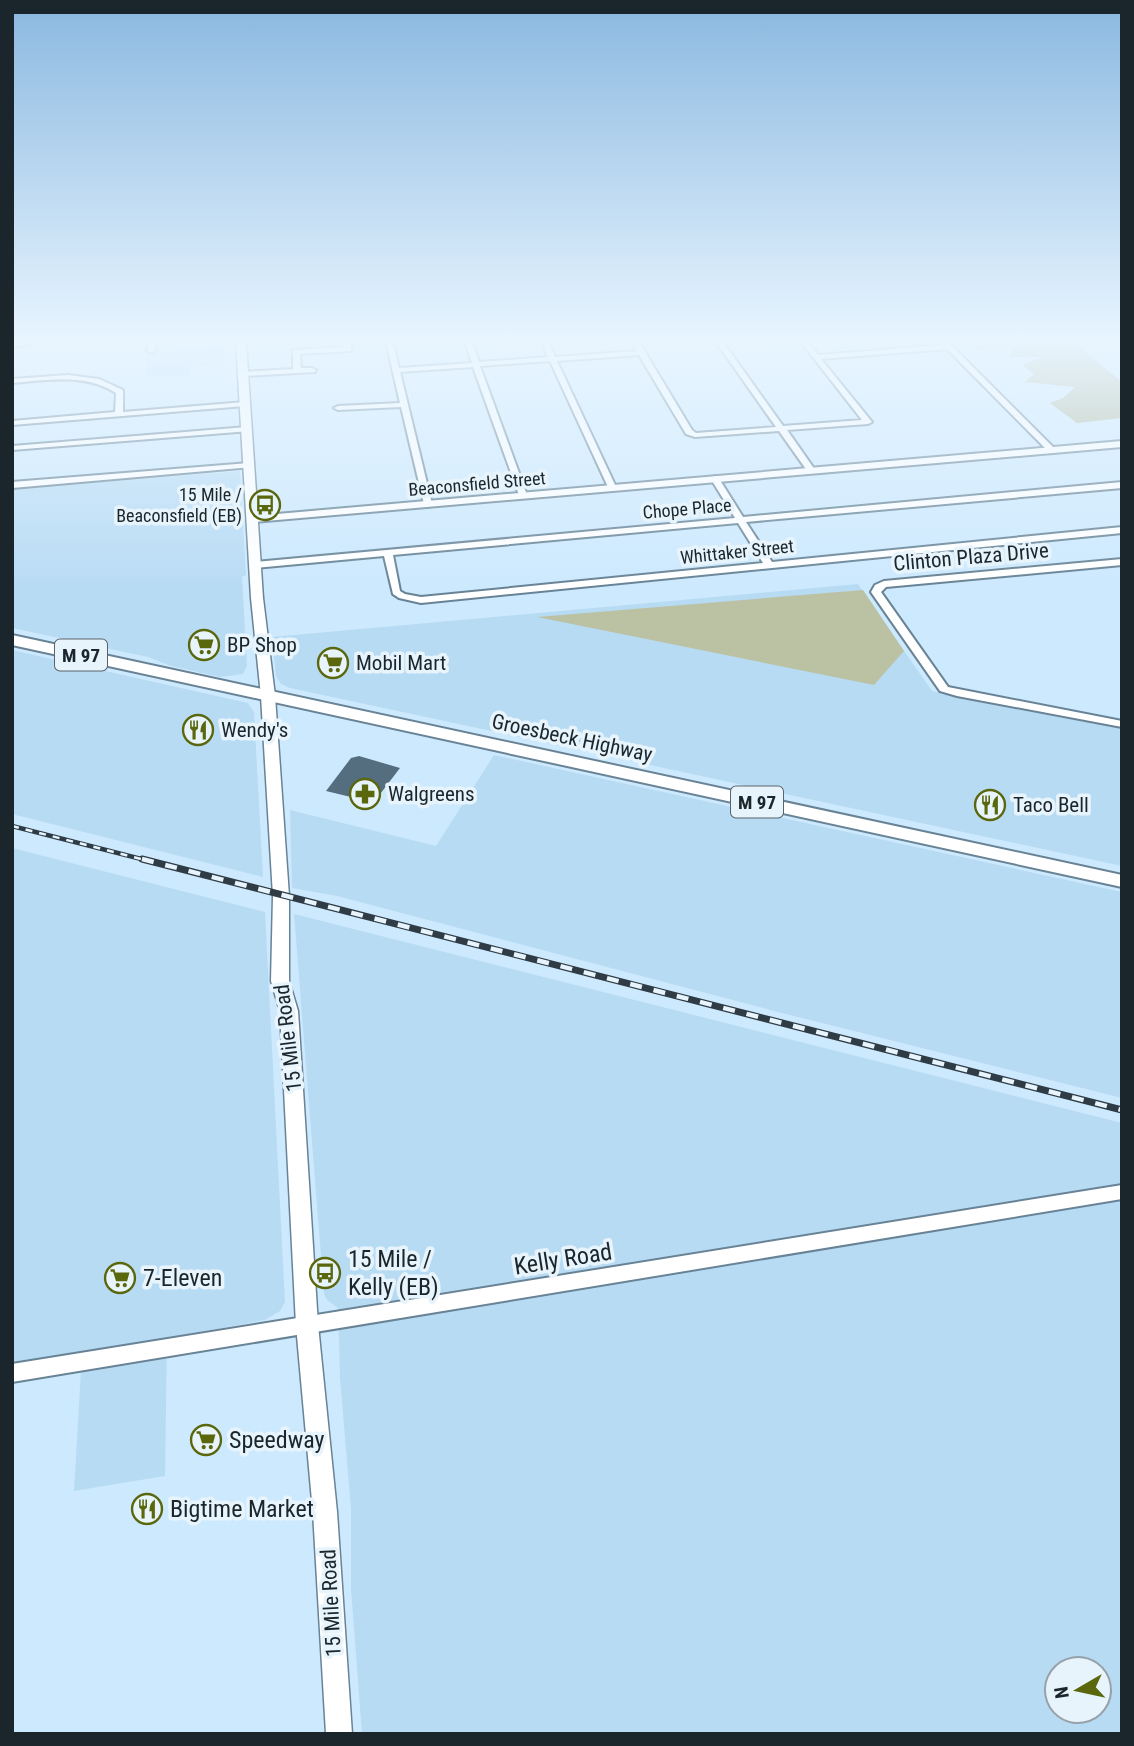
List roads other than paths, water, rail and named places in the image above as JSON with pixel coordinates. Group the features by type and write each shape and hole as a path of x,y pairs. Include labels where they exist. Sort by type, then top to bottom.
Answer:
{"main road":[{"name":"15 Mile Road","path":"246,423 281,896 280,981 289,1011 307,1325 326,1523 338,1734"},
{"name":"Groesbeck Highway","path":"12,640 1122,881"}],"street":[{"path":"409,423 428,503"},
{"path":"497,423 523,495"},
{"path":"583,423 612,487"},
{"path":"684,423 689,432 695,435 860,423"},
{"path":"776,423 811,470"},
{"path":"1025,423 1053,451"},
{"path":"12,448 247,429"},
{"name":"Beaconsfield Street","path":"253,519 1122,444"},
{"path":"12,485 249,465"},
{"path":"715,479 768,564"},
{"name":"Chope Place","path":"255,565 1122,485"},
{"name":"Whittaker Street","path":"388,554 396,592 421,600 1122,530"},
{"name":"Clinton Plaza Drive","path":"1122,562 884,584 878,587 876,592 944,689 957,694 1122,724"},
{"name":"Kelly Road","path":"12,1373 1122,1192"}],"railway":[{"path":"12,826 149,861"},
{"path":"142,859 1122,1110"}],"place":[{"name":"15 Mile / Beaconsfield (EB)","path":"265,505"},
{"name":"BP Shop","path":"204,645"},
{"name":"Mobil Mart","path":"333,663"},
{"name":"Wendy's","path":"198,730"},
{"name":"Walgreens","path":"365,794"},
{"name":"Taco Bell","path":"990,805"},
{"name":"15 Mile / Kelly (EB)","path":"325,1273"},
{"name":"7-Eleven","path":"120,1278"},
{"name":"Speedway","path":"206,1440"},
{"name":"Bigtime Market","path":"147,1509"}]}
